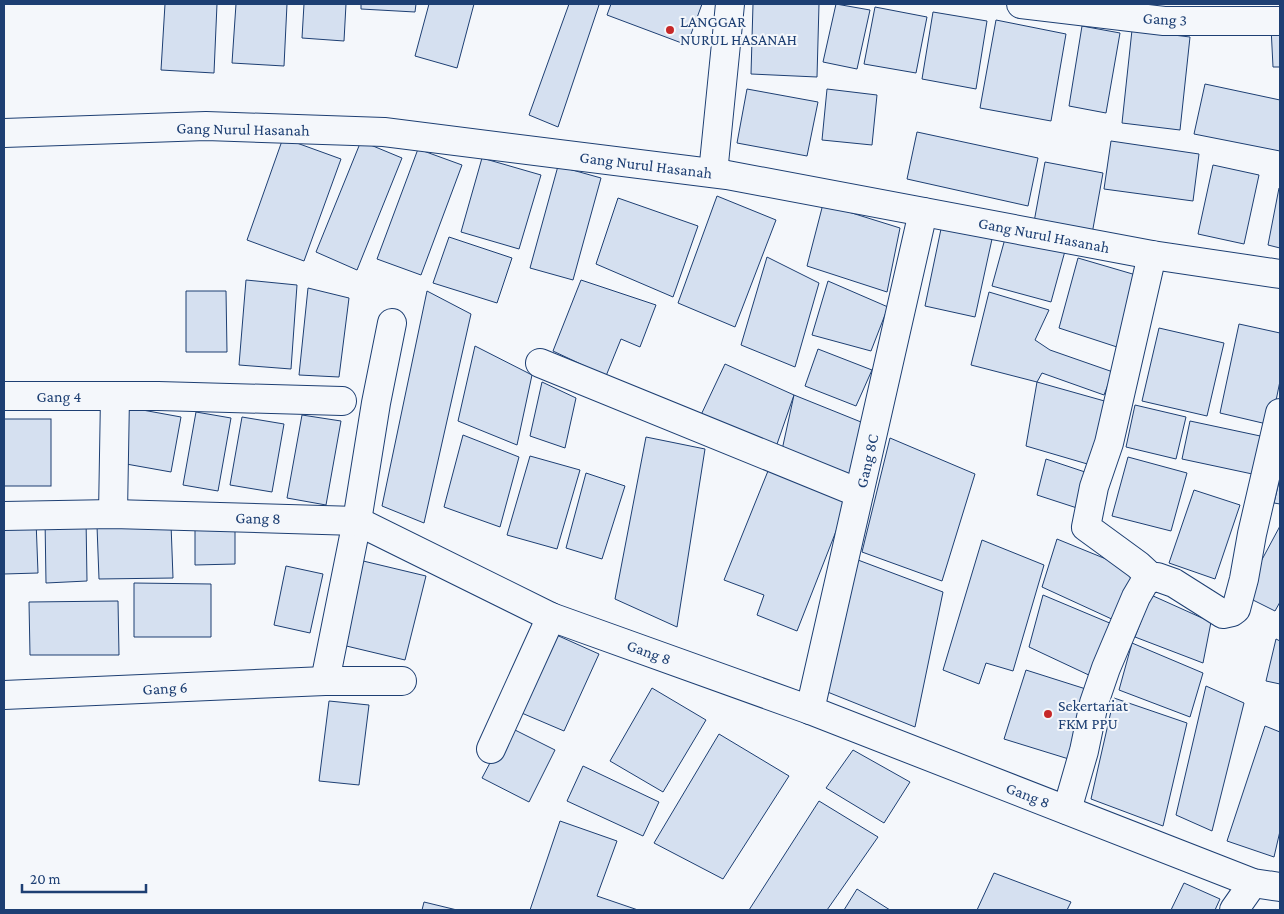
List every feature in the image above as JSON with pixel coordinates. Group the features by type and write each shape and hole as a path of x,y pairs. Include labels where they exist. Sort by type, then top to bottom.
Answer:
{"street":[{"path":"713,173 730,4"},
{"name":"Gang 3","path":"1021,4 1069,7 1164,21 1280,21"},
{"name":"Gang Nurul Hasanah","path":"4,133 206,126 384,132 713,173 1152,255 1280,274"},
{"name":"Gang 8C","path":"810,710 923,212"},
{"path":"1151,577 1086,528 1094,487 1110,443 1152,255"},
{"path":"326,681 358,521 376,403 392,323"},
{"path":"540,363 859,493"},
{"name":"Gang 4","path":"4,396 115,396 342,401"},
{"path":"114,514 115,396"},
{"path":"1068,810 1084,751 1094,703 1106,668 1146,580 1151,577 1157,577 1174,583 1223,614 1236,609 1280,413"},
{"name":"Gang 8","path":"4,516 114,514 358,521 551,617 810,710 1253,883 1280,887"},
{"path":"491,749 551,617"},
{"name":"Gang 6","path":"4,695 326,681 402,681"},
{"path":"1234,910 1253,883"}],"building":[{"path":"165,4 217,4 214,73 161,70"},
{"path":"236,4 287,4 284,66 232,63"},
{"path":"304,4 346,4 344,41 302,38"},
{"path":"361,4 416,4 415,12 361,9"},
{"path":"429,4 474,4 457,68 415,56"},
{"path":"569,4 599,5 558,127 529,115"},
{"name":"LANGGAR NURUL HASANAH","path":"611,4 702,4 687,45 607,15"},
{"path":"753,4 819,4 817,77 751,74"},
{"path":"836,4 870,10 857,69 823,62"},
{"path":"875,7 927,17 916,73 864,64"},
{"path":"933,12 987,21 976,89 922,79"},
{"path":"996,20 1066,34 1051,121 980,108"},
{"path":"1082,26 1120,33 1106,113 1069,106"},
{"path":"1271,27 1280,27 1280,67 1273,67"},
{"path":"1132,30 1190,37 1180,130 1122,123"},
{"path":"1205,84 1280,100 1280,151 1194,134"},
{"path":"747,89 818,102 807,156 737,143"},
{"path":"827,89 877,95 872,145 822,140"},
{"path":"917,132 1038,158 1028,206 907,179"},
{"path":"283,138 341,159 304,261 247,240"},
{"path":"361,141 402,158 357,270 316,252"},
{"path":"1111,141 1199,154 1193,201 1104,189"},
{"path":"418,149 462,165 421,275 377,259"},
{"path":"482,158 541,175 519,249 461,232"},
{"path":"1045,162 1103,173 1092,234 1034,222"},
{"path":"1213,165 1259,175 1244,244 1198,234"},
{"path":"558,166 601,178 573,280 530,268"},
{"path":"1280,189 1280,248 1268,245"},
{"path":"717,196 776,220 735,327 678,303"},
{"path":"618,198 698,226 673,297 596,264"},
{"path":"823,204 900,228 887,292 807,266"},
{"path":"941,229 992,239 975,317 925,306"},
{"path":"1006,235 1065,251 1051,302 992,286"},
{"path":"449,237 512,258 497,303 433,283"},
{"path":"767,257 819,283 795,367 741,345"},
{"path":"1078,258 1136,275 1120,348 1059,328"},
{"path":"246,280 297,285 291,369 239,365"},
{"path":"581,280 656,305 640,347 621,339 606,376 553,351"},
{"path":"828,281 888,307 871,351 812,335"},
{"path":"308,288 349,298 339,377 299,375"},
{"path":"186,291 226,291 227,352 186,352"},
{"path":"427,291 471,314 424,523 382,506"},
{"path":"989,292 1049,310 1035,340 1050,350 1113,372 1104,395 1042,373 1037,382 971,365"},
{"path":"1239,324 1280,333 1280,381 1271,425 1220,413"},
{"path":"1159,328 1224,343 1207,416 1142,401"},
{"path":"475,346 532,375 517,445 458,421"},
{"path":"818,349 872,370 856,406 805,386"},
{"path":"725,364 794,395 776,447 700,417"},
{"path":"542,382 576,398 565,448 530,436"},
{"path":"1037,382 1108,402 1101,468 1026,446"},
{"path":"794,395 866,424 849,478 782,450"},
{"path":"1135,405 1186,417 1176,459 1126,447"},
{"path":"126,407 181,417 171,472 115,462"},
{"path":"196,412 231,418 218,491 183,485"},
{"path":"302,415 341,421 326,505 287,498"},
{"path":"242,417 284,424 272,492 230,485"},
{"path":"4,419 51,419 51,486 4,486"},
{"path":"1190,421 1265,437 1257,475 1182,459"},
{"path":"463,435 519,457 500,527 444,507"},
{"path":"646,437 705,449 677,627 615,599"},
{"path":"890,438 975,474 942,581 862,552"},
{"path":"530,456 580,470 557,549 507,535"},
{"path":"1128,457 1187,473 1171,531 1112,516"},
{"path":"1046,459 1088,473 1077,508 1037,495"},
{"path":"770,466 849,498 797,631 757,615 764,595 724,580"},
{"path":"586,473 625,486 602,559 566,548"},
{"path":"1280,477 1280,504 1274,503"},
{"path":"1194,490 1240,505 1215,579 1169,563"},
{"path":"86,518 87,581 46,583 45,519"},
{"path":"4,520 36,520 38,573 4,574"},
{"path":"171,524 173,578 99,579 97,526"},
{"path":"1280,526 1280,602 1275,611 1243,595"},
{"path":"235,527 235,564 195,565 195,528"},
{"path":"1057,539 1138,572 1116,621 1042,587"},
{"path":"982,540 1044,565 1013,671 986,663 979,684 943,670"},
{"path":"359,560 426,576 405,660 338,644"},
{"path":"858,560 943,592 915,727 825,691"},
{"path":"286,566 323,574 310,633 274,625"},
{"path":"134,583 211,584 211,637 134,637"},
{"path":"1043,595 1112,624 1093,677 1029,647"},
{"path":"1151,595 1211,622 1203,663 1135,637"},
{"path":"118,601 119,655 30,655 29,602"},
{"path":"552,633 599,654 564,731 517,711"},
{"path":"1276,639 1280,641 1280,684 1266,681"},
{"path":"1132,643 1203,673 1190,717 1119,690"},
{"name":"Sekertariat FKM PPU","path":"1026,670 1089,690 1072,760 1004,739"},
{"path":"1206,686 1244,703 1212,831 1176,815"},
{"path":"652,688 706,720 663,792 610,761"},
{"path":"1114,698 1187,723 1163,826 1091,799"},
{"path":"329,701 369,705 359,785 319,781"},
{"path":"1265,726 1280,732 1280,831 1274,857 1227,841"},
{"path":"509,727 555,750 529,802 482,778"},
{"path":"719,734 789,776 723,879 654,843"},
{"path":"853,750 910,782 884,823 826,788"},
{"path":"583,766 659,802 643,836 567,801"},
{"path":"819,801 878,837 827,910 749,910"},
{"path":"560,821 617,841 597,896 638,910 530,910"},
{"path":"994,873 1071,902 1067,910 977,910"},
{"path":"1184,883 1220,899 1215,910 1171,910"},
{"path":"857,889 890,910 844,910"},
{"path":"424,902 457,910 422,910"}],"place":[{"name":"LANGGAR NURUL HASANAH","path":"670,30"},
{"name":"Sekertariat FKM PPU","path":"1048,714"}]}
